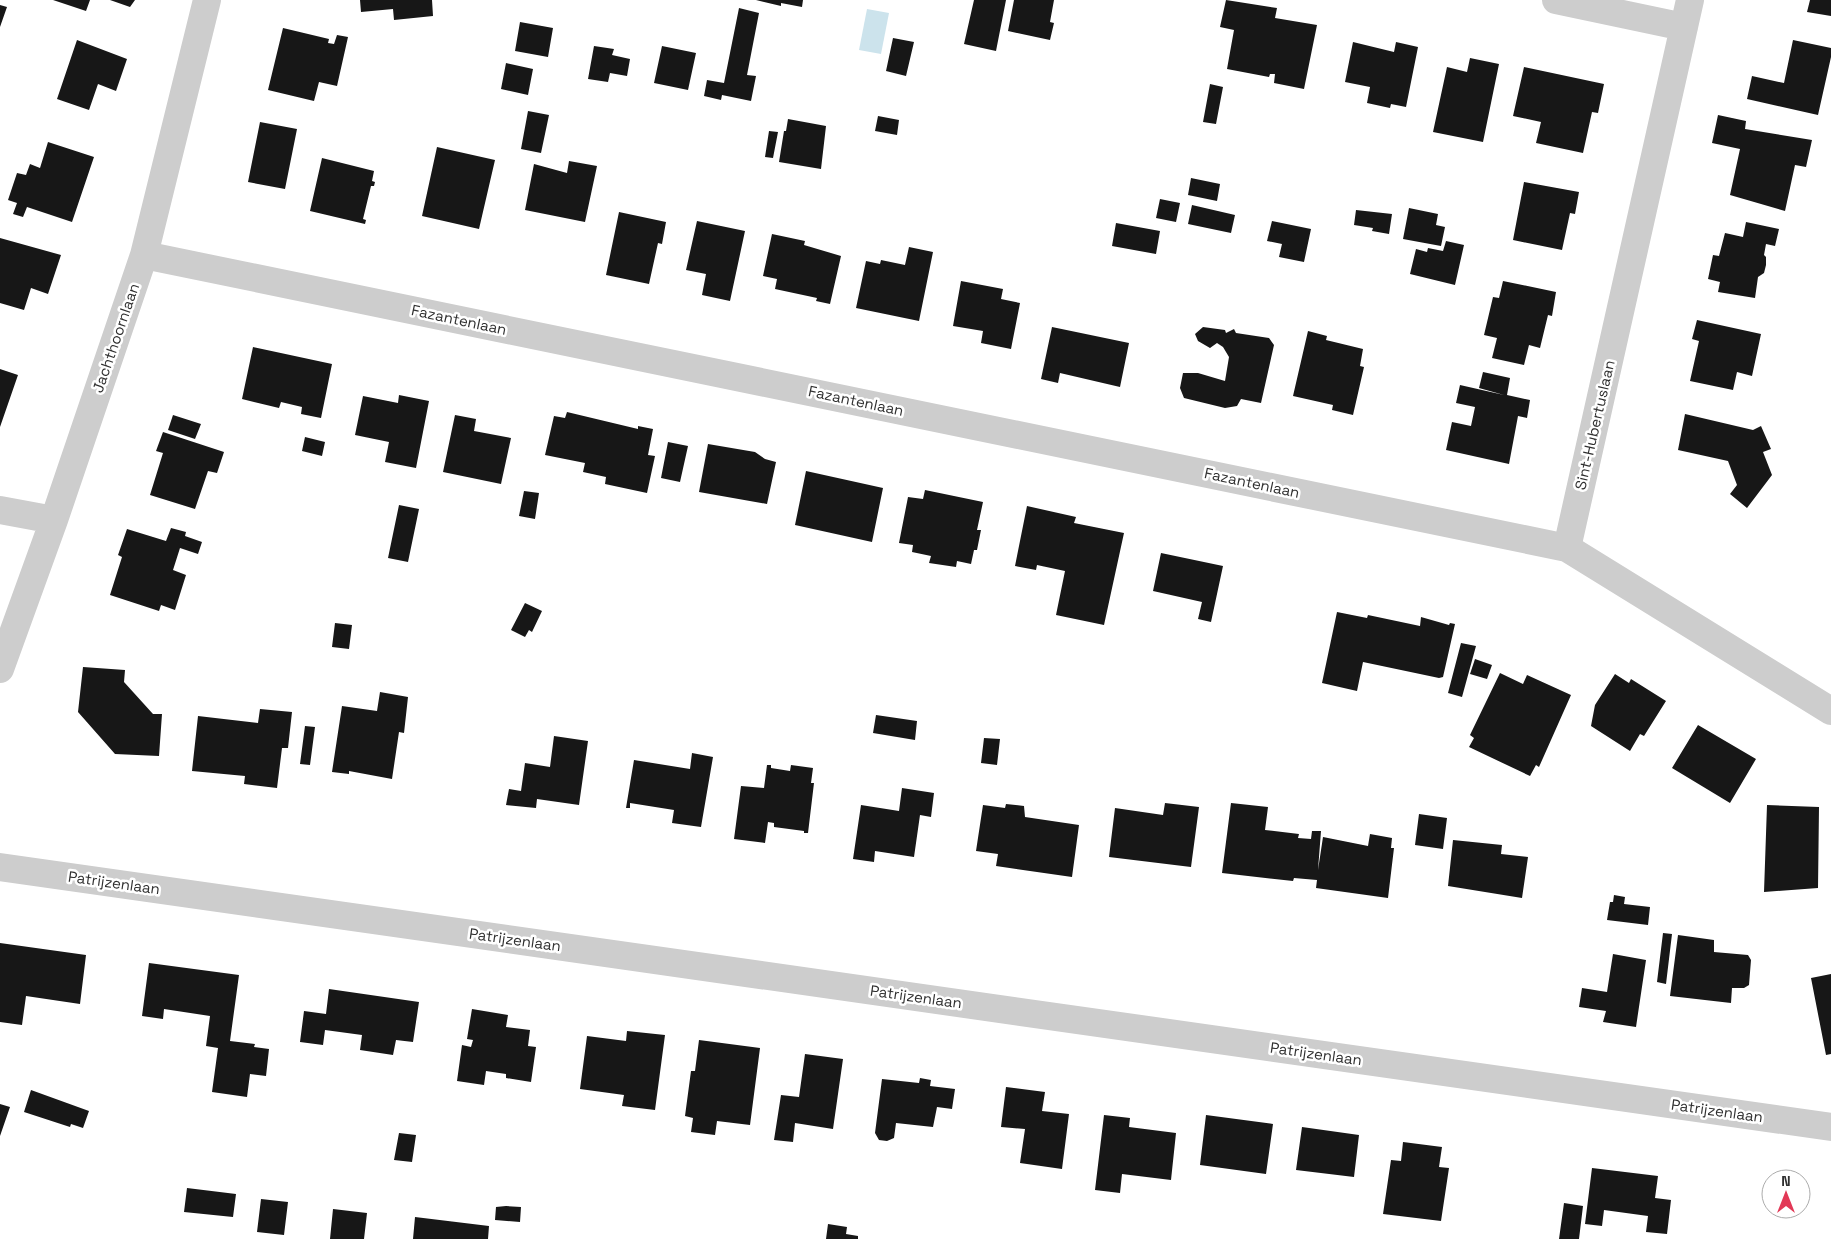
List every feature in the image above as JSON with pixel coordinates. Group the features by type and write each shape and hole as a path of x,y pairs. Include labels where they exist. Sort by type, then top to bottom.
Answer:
{"street":[{"name":"Jachthoornlaan","path":"0,669 54,520 144,255 207,0"},
{"path":"1556,0 1684,27"},
{"name":"Sint-Hubertuslaan","path":"1567,548 1690,0"},
{"name":"Fazantenlaan","path":"144,255 1567,548"},
{"path":"0,510 54,520"},
{"path":"1567,548 1831,711"},
{"name":"Patrijzenlaan","path":"0,867 1831,1127"}],"water":[{"path":"867,9 889,13 881,54 859,50"}],"building":[{"path":"53,0 90,0 86,11"},
{"path":"110,0 135,0 130,7"},
{"path":"360,0 432,0 433,16 394,20 393,9 361,12"},
{"path":"756,0 803,0 802,7 781,3 781,6"},
{"path":"974,0 1006,0 996,51 964,44"},
{"path":"1014,0 1054,0 1050,22 1054,23 1050,40 1008,31"},
{"path":"1226,0 1277,8 1275,18 1317,25 1304,89 1274,83 1275,74 1270,74 1269,77 1227,69 1234,30 1220,27"},
{"path":"1810,0 1831,0 1831,16 1807,12"},
{"path":"0,5 7,7 0,27"},
{"path":"739,8 759,13 747,75 756,76 751,101 722,95 721,100 704,96 707,80 724,83"},
{"path":"520,22 553,28 548,57 515,51"},
{"path":"283,28 329,39 328,43 334,44 337,35 348,37 337,86 319,82 314,101 268,90"},
{"path":"893,38 914,42 906,76 886,71"},
{"path":"77,40 127,59 116,91 98,84 89,110 57,99"},
{"path":"1793,40 1831,48 1831,57 1818,115 1747,99 1752,76 1784,83"},
{"path":"1353,42 1394,52 1396,42 1418,47 1406,107 1391,104 1390,108 1367,103 1370,87 1345,82"},
{"path":"594,46 614,49 612,55 630,59 627,76 610,73 608,82 588,79"},
{"path":"662,46 696,53 688,90 654,83"},
{"path":"1470,58 1499,64 1483,142 1433,132 1447,67 1467,72"},
{"path":"506,63 533,69 528,95 501,89"},
{"path":"1524,67 1604,84 1598,113 1592,112 1583,153 1536,143 1541,122 1513,116"},
{"path":"1210,84 1223,87 1216,124 1203,122"},
{"path":"528,111 549,115 541,153 521,149"},
{"path":"1718,115 1746,121 1745,129 1812,140 1806,167 1795,165 1785,211 1730,195 1740,149 1712,143"},
{"path":"878,116 899,120 897,135 875,131"},
{"path":"788,119 826,126 821,169 779,162"},
{"path":"260,122 297,129 285,189 248,182"},
{"path":"769,131 778,132 773,158 765,157"},
{"path":"48,142 94,157 72,222 27,207 23,217 13,214 17,203 8,200 17,173 26,175 30,164 40,168"},
{"path":"437,147 495,160 479,229 422,216"},
{"path":"322,158 374,171 372,181 375,182 374,186 371,186 363,219 366,220 365,224 310,211"},
{"path":"569,161 597,166 585,222 525,210 534,164 567,173"},
{"path":"1191,178 1220,184 1217,201 1188,195"},
{"path":"1524,182 1579,192 1575,214 1570,213 1562,250 1513,240"},
{"path":"1160,199 1180,203 1176,222 1156,218"},
{"path":"1192,205 1235,215 1231,233 1188,224"},
{"path":"1409,208 1438,214 1436,225 1445,227 1441,246 1403,239"},
{"path":"1356,210 1392,214 1389,234 1372,231 1373,228 1354,225"},
{"path":"619,212 666,222 662,244 658,243 649,284 606,275"},
{"path":"697,221 745,231 730,301 702,295 706,274 686,270"},
{"path":"1272,221 1311,229 1304,262 1279,257 1282,244 1267,241"},
{"path":"1746,222 1779,229 1775,246 1766,244 1764,255 1766,257 1766,265 1764,273 1758,277 1755,298 1718,292 1720,282 1708,279 1713,255 1719,256 1725,233 1743,237"},
{"path":"1116,223 1160,231 1156,254 1112,246"},
{"path":"772,234 805,241 804,245 841,256 830,304 816,301 817,298 775,289 777,279 763,276"},
{"path":"0,238 61,255 48,294 31,288 24,310 0,303"},
{"path":"1446,241 1464,245 1455,285 1410,274 1416,249 1427,252 1428,248 1443,251"},
{"path":"909,247 933,252 919,321 856,308 866,261 880,264 881,260 905,265"},
{"path":"961,281 1003,289 1001,299 1020,303 1011,349 981,343 983,331 953,326"},
{"path":"1503,281 1556,292 1552,316 1548,315 1540,348 1529,345 1524,365 1492,358 1497,338 1484,335 1493,297 1499,298"},
{"path":"1697,320 1761,334 1752,376 1737,372 1733,390 1690,381 1699,341 1692,339"},
{"path":"1052,327 1129,343 1120,387 1060,373 1058,383 1041,379"},
{"path":"1203,327 1225,330 1226,333 1234,329 1236,333 1269,338 1274,345 1261,403 1241,399 1237,406 1225,408 1184,398 1180,388 1183,373 1198,373 1225,381 1229,357 1223,347 1217,343 1210,348 1198,341 1195,334"},
{"path":"1308,331 1327,336 1326,340 1363,349 1360,366 1364,367 1353,415 1332,410 1333,405 1293,396"},
{"path":"253,347 332,364 321,418 301,414 302,407 281,402 279,408 242,399"},
{"path":"0,369 18,375 0,427"},
{"path":"1483,372 1510,378 1507,395 1530,400 1527,418 1518,416 1509,464 1446,450 1452,422 1471,426 1475,407 1456,403 1460,385 1504,395 1479,388"},
{"path":"399,395 429,401 416,468 385,462 389,442 355,435 363,396 398,403"},
{"path":"567,412 638,429 638,426 653,429 648,455 655,456 647,493 605,484 606,477 583,472 585,463 545,455 554,416 565,418"},
{"path":"1685,414 1753,430 1761,426 1771,449 1763,452 1772,475 1747,508 1730,494 1737,485 1728,461 1678,450"},
{"path":"173,415 201,424 195,439 168,430"},
{"path":"455,415 476,419 474,431 511,438 501,484 443,472"},
{"path":"163,432 224,452 217,473 208,471 195,509 150,495 163,453 156,451"},
{"path":"305,437 325,442 322,456 302,451"},
{"path":"668,442 688,446 680,482 661,478"},
{"path":"708,444 755,452 765,459 776,462 767,504 699,492"},
{"path":"806,471 883,488 872,542 795,525"},
{"path":"925,490 983,502 977,530 981,530 977,550 974,550 971,564 957,561 956,567 929,563 931,556 912,552 913,545 899,543 908,497 923,499"},
{"path":"524,491 539,493 535,519 519,516"},
{"path":"399,505 419,509 408,562 388,558"},
{"path":"1027,506 1076,517 1074,523 1124,533 1104,625 1056,615 1065,571 1037,565 1036,570 1015,566"},
{"path":"171,528 186,532 185,536 202,542 198,554 180,548 173,570 186,575 175,610 161,605 159,611 110,595 122,557 118,555 127,529 166,541"},
{"path":"1161,553 1223,566 1211,622 1198,619 1202,602 1153,591"},
{"path":"525,603 542,611 532,632 529,630 525,637 511,630"},
{"path":"1337,612 1367,618 1368,615 1420,626 1421,617 1449,625 1450,623 1455,624 1443,677 1439,678 1363,662 1357,691 1322,683"},
{"path":"335,623 352,625 349,649 332,647"},
{"path":"1461,643 1476,646 1462,697 1448,693"},
{"path":"1475,659 1492,665 1487,679 1470,674"},
{"path":"83,667 125,670 124,682 153,714 162,714 159,756 115,754 78,712"},
{"path":"1500,673 1523,684 1527,675 1571,695 1539,767 1536,765 1530,776 1469,747 1474,738 1470,735"},
{"path":"1615,674 1629,683 1631,679 1666,701 1644,736 1640,734 1630,751 1591,726 1595,705"},
{"path":"380,692 408,697 404,733 399,732 392,779 349,771 349,774 332,772 342,706 377,711"},
{"path":"260,709 292,712 288,748 282,748 277,788 244,784 245,776 192,771 198,716 258,723"},
{"path":"876,715 917,721 915,740 873,733"},
{"path":"1698,725 1756,759 1730,803 1672,768"},
{"path":"305,726 315,727 310,765 300,764"},
{"path":"554,736 588,741 579,805 537,799 536,808 506,805 509,789 521,791 525,763 550,767"},
{"path":"984,738 1000,739 997,765 981,763"},
{"path":"692,753 713,757 701,827 672,823 674,810 630,803 630,808 626,808 634,760 690,769"},
{"path":"767,765 771,765 771,768 790,771 791,765 813,768 811,783 814,783 808,833 774,827 774,823 768,822 765,843 734,839 741,786 764,788"},
{"path":"902,788 934,793 931,817 920,815 914,857 875,851 874,862 853,859 861,805 899,811"},
{"path":"1165,803 1199,807 1191,867 1109,857 1115,808 1163,815"},
{"path":"1231,803 1268,807 1265,830 1299,834 1298,838 1311,839 1312,831 1321,831 1318,870 1323,837 1368,846 1370,834 1392,838 1391,848 1394,848 1388,898 1316,888 1317,880 1294,878 1293,881 1222,873"},
{"path":"1006,804 1024,806 1025,817 1079,825 1072,877 996,866 998,854 976,851 983,805 1005,808"},
{"path":"1767,805 1819,807 1818,888 1764,892"},
{"path":"1419,814 1447,818 1443,849 1415,845"},
{"path":"1453,840 1502,845 1501,854 1528,857 1522,898 1448,886"},
{"path":"1614,895 1625,897 1624,904 1650,907 1648,925 1607,920 1610,902 1613,902"},
{"path":"1663,933 1672,934 1666,984 1657,982"},
{"path":"1678,935 1714,940 1714,952 1748,955 1751,960 1749,985 1744,988 1732,988 1731,1003 1670,996"},
{"path":"0,943 86,955 80,1004 26,996 22,1025 0,1022"},
{"path":"1613,954 1646,960 1636,1027 1603,1022 1606,1011 1579,1007 1582,988 1607,992"},
{"path":"149,963 239,975 230,1041 255,1044 254,1047 269,1049 266,1076 250,1074 247,1097 212,1092 218,1048 206,1046 210,1016 164,1009 163,1019 142,1016"},
{"path":"1831,974 1831,1054 1826,1055 1811,978"},
{"path":"329,989 419,1002 413,1042 396,1040 393,1055 360,1050 362,1035 325,1030 323,1045 300,1042 304,1011 326,1014"},
{"path":"472,1009 508,1015 506,1027 530,1030 528,1046 536,1047 531,1082 506,1078 506,1074 486,1071 484,1085 457,1081 462,1045 471,1047 473,1040 467,1039"},
{"path":"627,1031 665,1035 655,1110 622,1106 624,1095 580,1089 587,1036 626,1041"},
{"path":"699,1040 760,1048 750,1125 717,1121 715,1135 691,1132 693,1118 685,1116 691,1071 695,1071"},
{"path":"805,1054 843,1059 833,1129 795,1123 793,1142 774,1140 781,1095 799,1097"},
{"path":"920,1078 931,1080 930,1086 955,1089 952,1109 937,1107 933,1127 896,1123 894,1138 887,1141 879,1140 875,1133 882,1079 919,1083"},
{"path":"1006,1087 1045,1092 1042,1111 1069,1114 1062,1169 1020,1163 1025,1129 1001,1127"},
{"path":"31,1090 89,1111 83,1128 71,1124 70,1127 24,1112"},
{"path":"0,1104 10,1107 0,1136"},
{"path":"1104,1115 1130,1118 1129,1127 1176,1133 1171,1180 1122,1174 1120,1193 1095,1190"},
{"path":"1206,1115 1273,1124 1266,1174 1200,1165"},
{"path":"1302,1127 1359,1135 1354,1177 1296,1170"},
{"path":"399,1133 416,1135 412,1162 394,1160"},
{"path":"1403,1142 1442,1147 1439,1167 1449,1168 1441,1221 1383,1214 1391,1160 1401,1161"},
{"path":"1592,1168 1658,1176 1655,1198 1671,1200 1667,1234 1646,1232 1648,1216 1604,1210 1602,1226 1585,1224"},
{"path":"187,1188 236,1194 233,1217 184,1212"},
{"path":"261,1199 288,1202 284,1235 257,1232"},
{"path":"1564,1203 1583,1206 1579,1239 1559,1239"},
{"path":"496,1207 521,1207 520,1222 495,1220"},
{"path":"333,1209 367,1213 364,1239 330,1239"},
{"path":"415,1217 489,1226 488,1239 413,1239"},
{"path":"828,1224 847,1227 846,1234 858,1236 858,1239 826,1239"}]}
